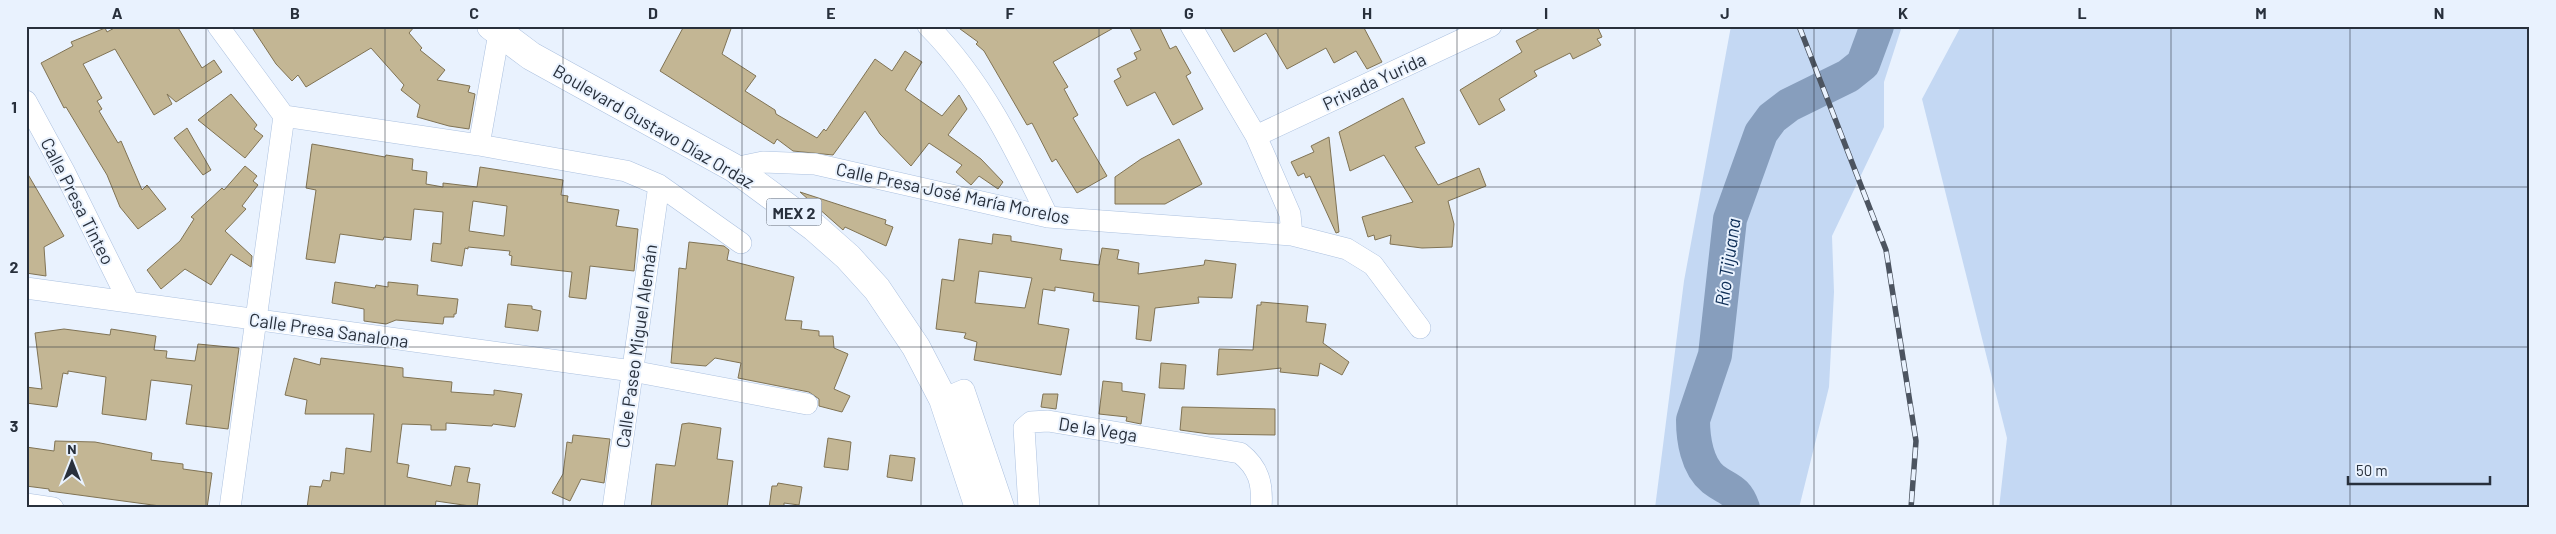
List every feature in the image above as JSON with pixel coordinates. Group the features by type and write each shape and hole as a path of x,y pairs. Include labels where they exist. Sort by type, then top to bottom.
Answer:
{"main road":[{"name":"Boulevard Gustavo Díaz Ordaz","path":"495,30 531,56 734,168 814,227 848,257 877,289 916,347 942,399 979,508"}],"street":[{"path":"218,26 284,116 230,508"},
{"path":"928,26 953,54 1009,136 1048,217"},
{"path":"1190,26 1256,136 1290,214 1292,235"},
{"name":"Privada Yurida","path":"1256,136 1491,26"},
{"path":"479,145 495,30"},
{"name":"Calle Presa Tinteo","path":"26,101 64,171 129,302"},
{"path":"284,116 479,145 626,171 659,185 741,243"},
{"name":"Calle Presa José María Morelos","path":"734,168 763,162 815,164 1048,217 1292,235 1347,249 1364,257 1373,264 1420,328"},
{"name":"Calle Paseo Miguel Alemán","path":"613,508 659,185"},
{"name":"Calle Presa Sanalona","path":"26,288 632,371 807,404"},
{"path":"942,399 964,390 1004,508"},
{"name":"De la Vega","path":"1029,508 1024,428 1031,422 1048,421 1221,449 1240,454 1251,462 1259,475 1262,492 1261,508"},
{"path":"26,504 53,508"}],"shaded area":[{"path":"1731,26 1902,26 1884,82 1884,127 1832,236 1834,292 1829,387 1799,508 1655,508 1684,281"},
{"path":"1961,26 2530,26 2530,508 1999,508 2007,438 1922,99"}],"building":[{"path":"118,26 177,26 202,68 214,60 222,72 176,102 167,94 172,104 154,115 115,49 83,64 102,98 97,101 102,109 99,111 118,143 121,141 142,190 147,185 166,209 138,229 120,207 107,175 66,107 64,108 41,63 73,46 71,42 105,28 107,32"},
{"path":"251,26 415,26 409,33 422,48 420,50 445,70 437,80 470,86 468,92 475,94 469,129 449,126 417,117 420,105 401,90 404,85 371,48 306,87 298,75 292,81 276,64"},
{"path":"684,26 732,26 722,54 756,76 745,91 775,110 776,114 817,138 824,129 826,131 875,59 892,71 905,51 922,62 905,90 942,116 959,95 967,109 948,135 981,159 1003,182 998,189 979,176 971,185 956,172 962,165 929,143 911,166 880,134 865,111 833,155 793,151 777,139 774,144 660,71"},
{"path":"956,26 1117,26 1053,62 1068,87 1064,89 1078,115 1073,118 1107,176 1077,193 1056,159 1052,162 1032,123 1027,125 984,51 976,44 978,42"},
{"path":"1129,26 1159,26 1170,49 1176,46 1191,73 1186,76 1203,109 1173,125 1155,92 1127,106 1114,81 1121,77 1117,69 1137,59 1134,53 1141,50"},
{"path":"1219,26 1363,26 1382,62 1367,69 1356,51 1334,63 1326,48 1287,69 1266,33 1234,52"},
{"path":"1544,26 1597,26 1602,37 1597,39 1601,45 1573,59 1570,53 1534,71 1537,76 1499,99 1505,110 1479,125 1460,90 1522,52 1516,41"},
{"path":"231,94 257,125 254,129 263,136 245,158 198,120"},
{"path":"1403,98 1425,143 1415,147 1438,185 1479,168 1486,186 1448,201 1454,224 1452,247 1422,248 1390,244 1391,235 1375,240 1374,235 1368,237 1362,217 1413,202 1384,155 1350,171 1339,132"},
{"path":"187,128 211,170 203,175 174,138"},
{"path":"1329,137 1339,232 1336,233 1310,176 1306,178 1304,173 1298,176 1291,162 1314,152 1311,146"},
{"path":"1179,139 1202,184 1165,204 1115,204 1115,177 1141,159"},
{"path":"312,144 385,157 386,155 413,159 412,170 427,172 426,184 443,187 443,183 477,187 480,167 563,180 561,195 568,196 567,202 619,210 616,226 638,229 634,271 590,266 586,299 569,297 572,272 511,265 512,256 509,255 510,251 468,247 468,249 465,248 462,266 431,261 433,243 441,244 443,212 414,209 411,240 384,237 383,240 340,234 335,263 306,259 316,190 306,188","holes":["473,201 507,206 504,236 469,231"]},
{"path":"245,166 257,176 253,181 258,185 242,206 246,209 225,231 252,256 251,267 231,254 211,285 185,269 161,289 147,270 180,241 194,219 191,217 222,188 224,190"},
{"path":"26,171 64,236 44,247 46,276 26,273"},
{"path":"800,192 886,220 885,224 893,227 886,246 845,227 843,230"},
{"path":"993,234 1011,236 1011,241 1062,249 1060,260 1099,265 1102,248 1119,250 1117,259 1139,263 1138,274 1204,265 1205,260 1236,264 1232,298 1198,297 1199,303 1155,308 1151,341 1136,339 1139,306 1093,301 1094,293 1055,287 1055,291 1043,289 1038,324 1069,329 1061,375 974,360 977,342 964,338 966,333 936,329 942,279 954,281 959,239 992,244","holes":["979,271 1032,278 1025,308 975,303"]},
{"path":"689,242 724,246 729,250 727,260 794,277 785,320 802,321 801,329 819,331 819,336 833,336 834,348 848,354 834,389 850,396 842,412 819,406 819,399 809,392 738,378 741,363 715,358 706,366 671,363 679,268 686,269"},
{"path":"335,282 375,288 376,285 388,287 388,282 418,285 417,295 458,299 456,314 454,314 454,317 444,317 443,324 396,320 386,324 364,321 364,309 332,303"},
{"path":"1261,302 1308,306 1306,322 1326,324 1323,343 1349,362 1342,375 1320,363 1318,376 1280,372 1281,368 1217,375 1219,349 1253,350 1257,305 1261,305"},
{"path":"508,304 532,306 532,309 541,311 538,331 505,327"},
{"path":"64,329 110,335 111,329 156,336 154,350 167,351 166,358 195,361 198,344 239,348 228,429 186,424 192,385 151,380 146,420 102,414 106,377 68,371 68,374 63,373 57,407 26,403 26,387 42,389 35,333"},
{"path":"294,358 320,365 321,358 403,368 403,377 452,382 451,392 494,395 494,390 522,394 515,427 493,424 492,426 446,423 446,430 431,430 431,425 402,424 397,463 409,465 407,477 451,486 455,466 470,468 467,482 480,484 477,507 436,501 435,508 307,508 310,486 321,487 323,480 330,481 331,472 344,474 346,448 371,452 374,414 305,414 307,400 285,395"},
{"path":"1161,363 1186,365 1184,389 1159,388"},
{"path":"1103,381 1122,383 1122,391 1145,394 1141,424 1126,421 1127,417 1099,414"},
{"path":"1043,394 1058,394 1056,409 1041,407"},
{"path":"1182,407 1275,409 1275,435 1209,434 1180,430"},
{"path":"689,423 721,428 717,459 733,461 727,508 651,508 656,464 675,466 682,424"},
{"path":"573,435 610,439 604,483 581,479 570,501 552,493 563,474 567,442 572,443"},
{"path":"828,438 851,442 848,470 824,467"},
{"path":"55,441 95,442 152,453 151,460 183,464 183,469 212,473 207,508 175,508 49,491 49,489 26,486 26,447 54,451"},
{"path":"890,455 915,458 912,481 887,477"},
{"path":"778,483 802,487 799,505 784,503 784,508 769,508 772,486 777,486"}],"waterway":[{"name":"Río Tijuana","path":"1743,508 1734,493 1713,479 1703,467 1697,452 1693,427 1693,420 1715,355 1730,219 1761,133 1772,118 1789,105 1848,76 1863,64 1877,26"}],"railway":[{"path":"1799,26 1886,250 1916,441 1911,508"}]}
